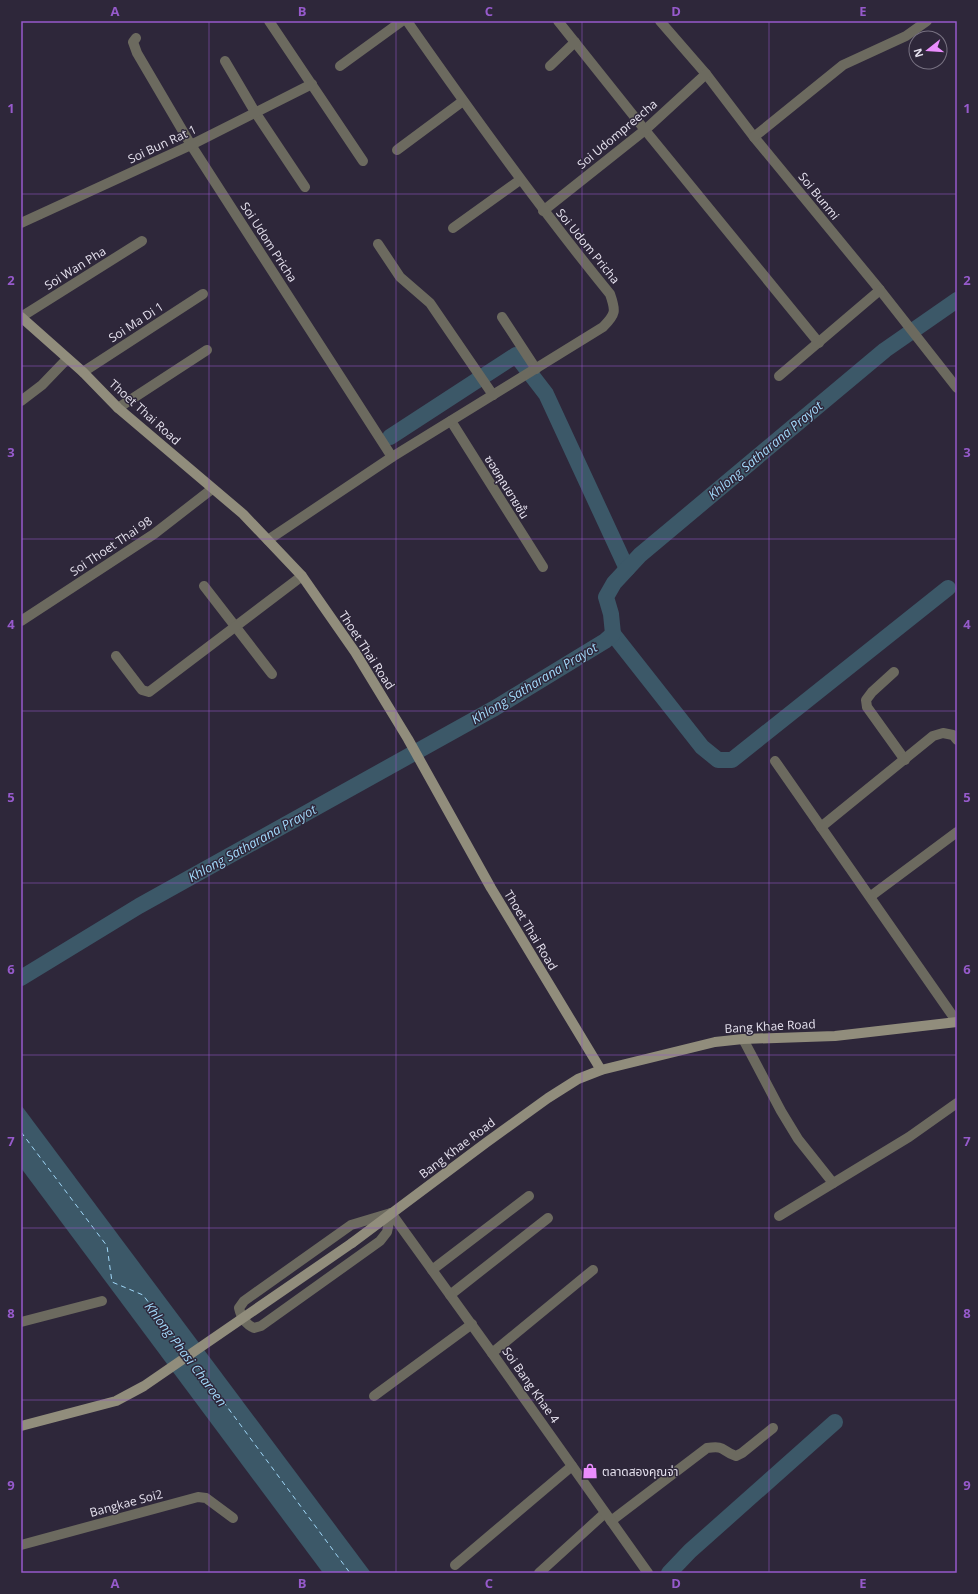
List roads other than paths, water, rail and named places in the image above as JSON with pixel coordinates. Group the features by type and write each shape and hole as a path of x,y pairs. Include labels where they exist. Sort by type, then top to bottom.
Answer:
{"main road":[{"name":"Thoet Thai Road","path":"21,317 83,372 118,408 243,514 302,576 355,652 408,739 491,888 600,1070"},
{"name":"Bang Khae Road","path":"21,1426 116,1401 144,1386 352,1243 548,1098 578,1079 600,1070 701,1045 743,1039 835,1036 957,1022"}],"street":[{"path":"269,21 362,161"},
{"path":"340,66 402,21"},
{"name":"Soi Udom Pricha","path":"268,540 392,457 603,327 611,319 615,309 610,294 543,211 407,21"},
{"path":"558,21 819,343"},
{"name":"Soi Bunmi","path":"660,21 706,74 754,137 880,290 957,388"},
{"path":"754,137 843,65 906,36 927,21"},
{"name":"Soi Udom Pricha","path":"136,38 133,42 137,53 191,145 392,457"},
{"path":"550,66 575,42"},
{"path":"225,61 305,187"},
{"name":"Soi Udompreecha","path":"543,211 645,130 706,74"},
{"name":"Soi Bun Rat 1","path":"21,223 191,145 312,84"},
{"path":"397,150 463,101"},
{"path":"453,228 520,180"},
{"name":"Soi Wan Pha","path":"21,317 142,241"},
{"path":"378,244 400,277 430,303 493,395"},
{"path":"779,376 880,290"},
{"name":"Soi Ma Di 1","path":"83,372 203,294"},
{"path":"502,317 536,369"},
{"path":"118,408 207,350"},
{"path":"21,401 42,385 67,359"},
{"name":"ซอยคุณยายชั้น","path":"451,421 543,567"},
{"name":"Soi Thoet Thai 98","path":"21,621 154,534 212,489"},
{"path":"116,656 142,690 149,692 302,576"},
{"path":"204,586 272,674"},
{"path":"894,672 872,692 866,700 867,707 905,760"},
{"path":"821,826 933,736 943,733 953,735 957,740"},
{"path":"775,761 871,896 957,1022"},
{"path":"871,896 957,832"},
{"path":"743,1039 781,1111 798,1139 834,1183"},
{"path":"779,1216 909,1137 957,1103"},
{"path":"432,1270 529,1196"},
{"path":"391,1214 387,1232 380,1241 261,1326 254,1328 248,1325 240,1315 239,1308 244,1301 351,1225 391,1214"},
{"name":"Soi Bang Khae 4","path":"391,1214 472,1324 646,1570"},
{"path":"450,1295 548,1218"},
{"path":"492,1353 593,1270"},
{"path":"21,1322 102,1301"},
{"path":"374,1396 472,1324"},
{"path":"539,1573 608,1517 707,1448 717,1446 722,1447 729,1454 736,1456 742,1453 772,1428"},
{"path":"455,1565 572,1466"},
{"name":"Bangkae Soi2","path":"21,1545 198,1497 206,1498 233,1518"}],"water":[{"name":"Khlong Phasi Charoen","path":"21,1105 371,1573 323,1573 21,1168"}],"waterway":[{"name":"Khlong Satharana Prayot","path":"21,978 139,906 495,708 605,641 613,634 611,614 606,597 614,583 640,555 885,350 957,300"},
{"path":"390,437 516,355 546,394 627,569"},
{"path":"613,634 702,747 718,760 732,760 948,588"},
{"path":"669,1573 690,1551 835,1422"}],"place":[{"name":"ตลาดสองคุณจ่า","path":"590,1471"}]}
